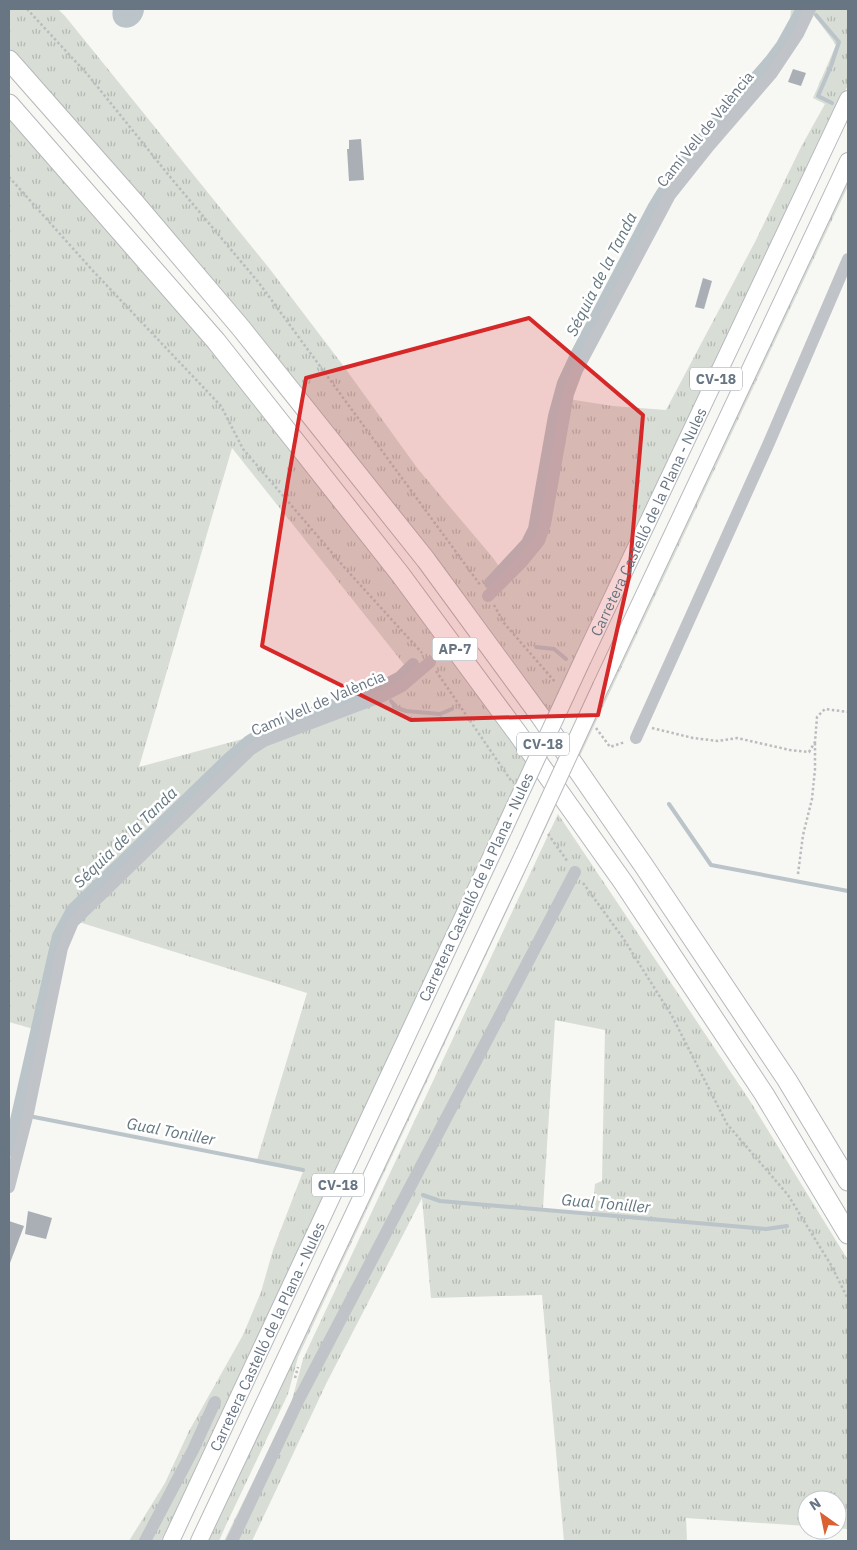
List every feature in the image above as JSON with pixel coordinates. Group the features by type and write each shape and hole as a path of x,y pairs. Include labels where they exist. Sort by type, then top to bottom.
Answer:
{"highway":[{"name":"AP-7","path":"9,60 136,203 241,328 426,560 547,724 644,866 787,1080 848,1181"},
{"name":"AP-7","path":"9,104 216,341 400,574 518,734 623,882 764,1094 848,1234"}],"main road":[{"name":"Carretera Castelló de la Plana - Nules","path":"170,1541 583,659 848,99"},
{"name":"Carretera Castelló de la Plana - Nules","path":"200,1541 848,161"}],"street":[{"name":"Camí Vell de València","path":"488,596 522,562 539,541 545,524 568,394 577,370 670,194 772,73 798,34 810,9"},
{"path":"636,738 768,445 848,259"},
{"name":"Camí Vell de València","path":"9,1187 28,1112 62,948 73,922 250,750 264,741 383,696 402,686 430,662"},
{"path":"232,1541 298,1401 575,872"},
{"path":"787,1080 848,1173"},
{"path":"145,1541 193,1450 215,1402"}],"path":[{"path":"27,9 88,75 259,283 488,596"},
{"path":"9,177 94,272 221,406 243,449 344,567 430,662 513,785"},
{"path":"798,874 803,835 812,799 817,717 825,709 848,712"},
{"path":"641,726 718,742 737,738 790,750 809,752 815,742"},
{"path":"547,832 623,938 672,1016 727,1124 788,1194 831,1265 848,1299"}],"highlighted area":[{"path":"529,318 643,415 629,577 598,715 411,720 262,646 306,378"}],"green space":[{"path":"9,9 58,9 65,16 269,268 345,368 418,469 494,559 506,577 539,542 568,399 613,406 666,410 825,104 813,98 836,45 810,10 798,34 790,22 791,9 848,9 848,85 549,717 63,109 9,50"},
{"path":"9,115 183,315 321,485 528,760 201,1460 161,1541 129,1541 165,1483 189,1431 243,1335 261,1292 273,1250 304,1169 257,1160 307,993 82,923 73,922 44,1032 9,1022","holes":["232,448 414,677 263,741 250,737 139,767"]},
{"path":"848,178 848,186 579,758 576,755"},
{"path":"551,806 554,810 298,1357 288,1394 219,1541 206,1541"},
{"path":"558,814 750,1101 848,1260 848,1529 847,1490 797,1490 797,1525 686,1518 687,1541 564,1541 542,1295 431,1298 422,1198 327,1382 252,1541 224,1541 291,1404 303,1359","holes":["555,1020 605,1030 602,1181 595,1184 592,1215 541,1211 543,1208"]}],"shaded area":[{"path":"113,9 143,9 144,11 141,19 136,24 125,28 115,22"}],"building":[{"path":"793,69 806,73 801,86 788,82"},
{"path":"361,139 364,180 349,181 347,149 349,149 349,140"},
{"path":"703,278 712,281 704,309 695,307"},
{"path":"28,1211 52,1218 46,1239 25,1234"},
{"path":"9,1221 24,1226 10,1263 9,1263"}],"waterway":[{"name":"Séquia de la Tanda","path":"490,583 527,543 534,529 554,416 563,383 653,208 693,150 782,45 802,9"},
{"path":"816,15 839,42 818,96 832,103"},
{"path":"536,647 554,649 566,659"},
{"name":"Séquia de la Tanda","path":"9,1151 58,936 72,910 229,758 249,741 267,730 383,686 400,677 413,664"},
{"path":"391,701 397,708 406,711 440,714 452,709"},
{"path":"669,804 711,865 848,891"},
{"name":"Gual Toniller","path":"34,1117 303,1170"},
{"name":"Gual Toniller","path":"423,1195 440,1201 766,1229 787,1226"}]}
